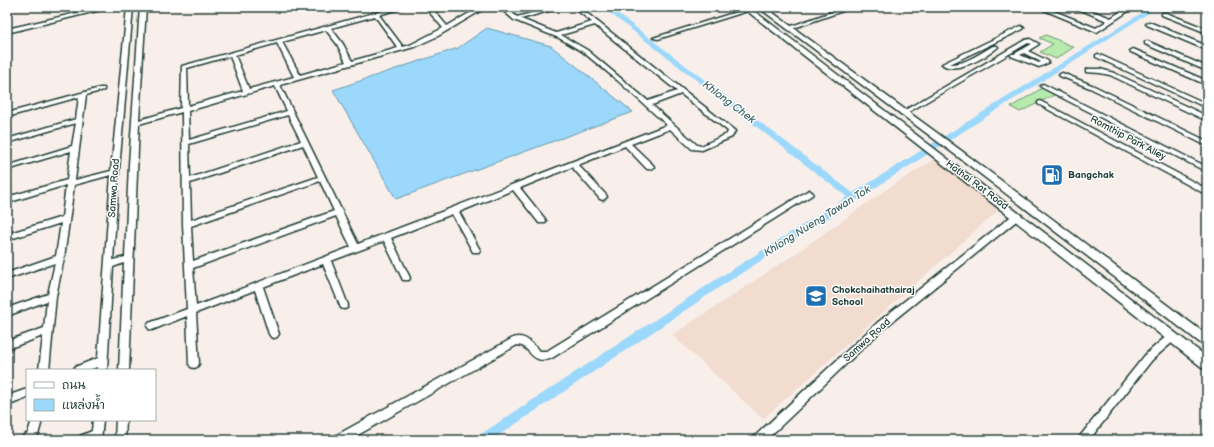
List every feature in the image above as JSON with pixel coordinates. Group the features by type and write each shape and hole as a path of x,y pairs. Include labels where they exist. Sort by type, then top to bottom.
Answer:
{"main road":[{"name":"Hathai Rat Road","path":"761,7 960,154 1207,342"},
{"name":"Hathai Rat Road","path":"746,8 948,162 1207,364"}],"street":[{"path":"44,20 100,7"},
{"path":"7,31 110,7"},
{"name":"Samwa Road","path":"101,368 115,169 130,7"},
{"name":"Samwa Road","path":"124,369 143,7"},
{"path":"194,364 187,224 184,67 402,7"},
{"path":"428,7 446,28"},
{"path":"136,123 402,49 424,41 483,7"},
{"path":"502,7 516,19 554,35 585,51 695,147 699,148 726,138 732,133 716,118 576,7"},
{"path":"516,19 559,7"},
{"path":"789,28 851,7"},
{"path":"1077,7 1111,20"},
{"path":"1039,14 1050,8 1096,30 1127,10 1119,7"},
{"path":"656,38 746,8"},
{"path":"376,14 402,49"},
{"path":"1164,14 1207,31"},
{"path":"129,24 142,22"},
{"path":"554,35 596,22"},
{"path":"1149,24 1207,48"},
{"path":"328,28 340,44 350,64"},
{"path":"995,47 956,67 949,67 945,64 1021,28"},
{"path":"903,113 1028,40 1036,44 1016,55"},
{"path":"279,41 298,78"},
{"path":"987,43 1007,53 1016,55 1039,65 1046,62 1024,51"},
{"path":"1147,43 1207,69"},
{"path":"1133,51 1207,83"},
{"path":"232,54 247,92"},
{"path":"1098,56 1207,106"},
{"path":"1088,71 1100,71 1112,74 1207,119"},
{"path":"1062,75 1092,87 1207,144"},
{"path":"277,84 356,248"},
{"path":"1043,86 1207,170"},
{"path":"7,115 102,89"},
{"path":"647,104 682,91"},
{"path":"44,369 52,296 66,219 83,94"},
{"name":"Romthip Park Alley","path":"1040,103 1207,192"},
{"path":"185,143 290,112"},
{"path":"7,141 79,120"},
{"path":"152,326 671,126"},
{"path":"186,182 305,142"},
{"path":"626,143 650,167"},
{"path":"7,168 76,148"},
{"path":"573,164 603,197"},
{"path":"7,200 115,169"},
{"path":"187,224 322,178"},
{"path":"515,186 542,221"},
{"path":"339,440 516,341 521,340 526,342 537,355 542,357 549,355 810,193"},
{"path":"454,210 476,250"},
{"path":"189,266 338,212"},
{"name":"Samwa Road","path":"759,440 880,326 1017,216"},
{"path":"7,238 66,219"},
{"path":"386,237 406,278"},
{"path":"7,276 60,258"},
{"path":"109,265 130,258"},
{"path":"326,260 344,305"},
{"path":"258,286 274,334"},
{"path":"7,312 52,296"},
{"path":"7,345 48,330"},
{"path":"1082,440 1149,358 1172,337"},
{"path":"90,369 101,368"},
{"path":"7,401 26,393"},
{"path":"27,440 33,436 37,421"},
{"path":"84,440 96,437 98,421"},
{"path":"120,440 121,421"}],"shaded area":[{"name":"Chokchaihathairaj School","path":"936,158 1001,208 763,419 672,335 789,258 887,189"}],"green space":[{"path":"1046,35 1074,47 1056,59 1040,52 1053,44 1039,38"},
{"path":"1044,87 1056,94 1020,112 1011,107"}],"water":[{"path":"487,28 551,46 633,112 396,199 333,90 458,48"}],"waterway":[{"name":"Khlong Chek","path":"605,7 853,197"},
{"name":"Khlong Nueng Tawan Tok","path":"482,440 774,247 1155,7"}],"place":[{"name":"Bangchak","path":"1052,175"},
{"name":"Chokchaihathairaj School","path":"816,296"}]}
